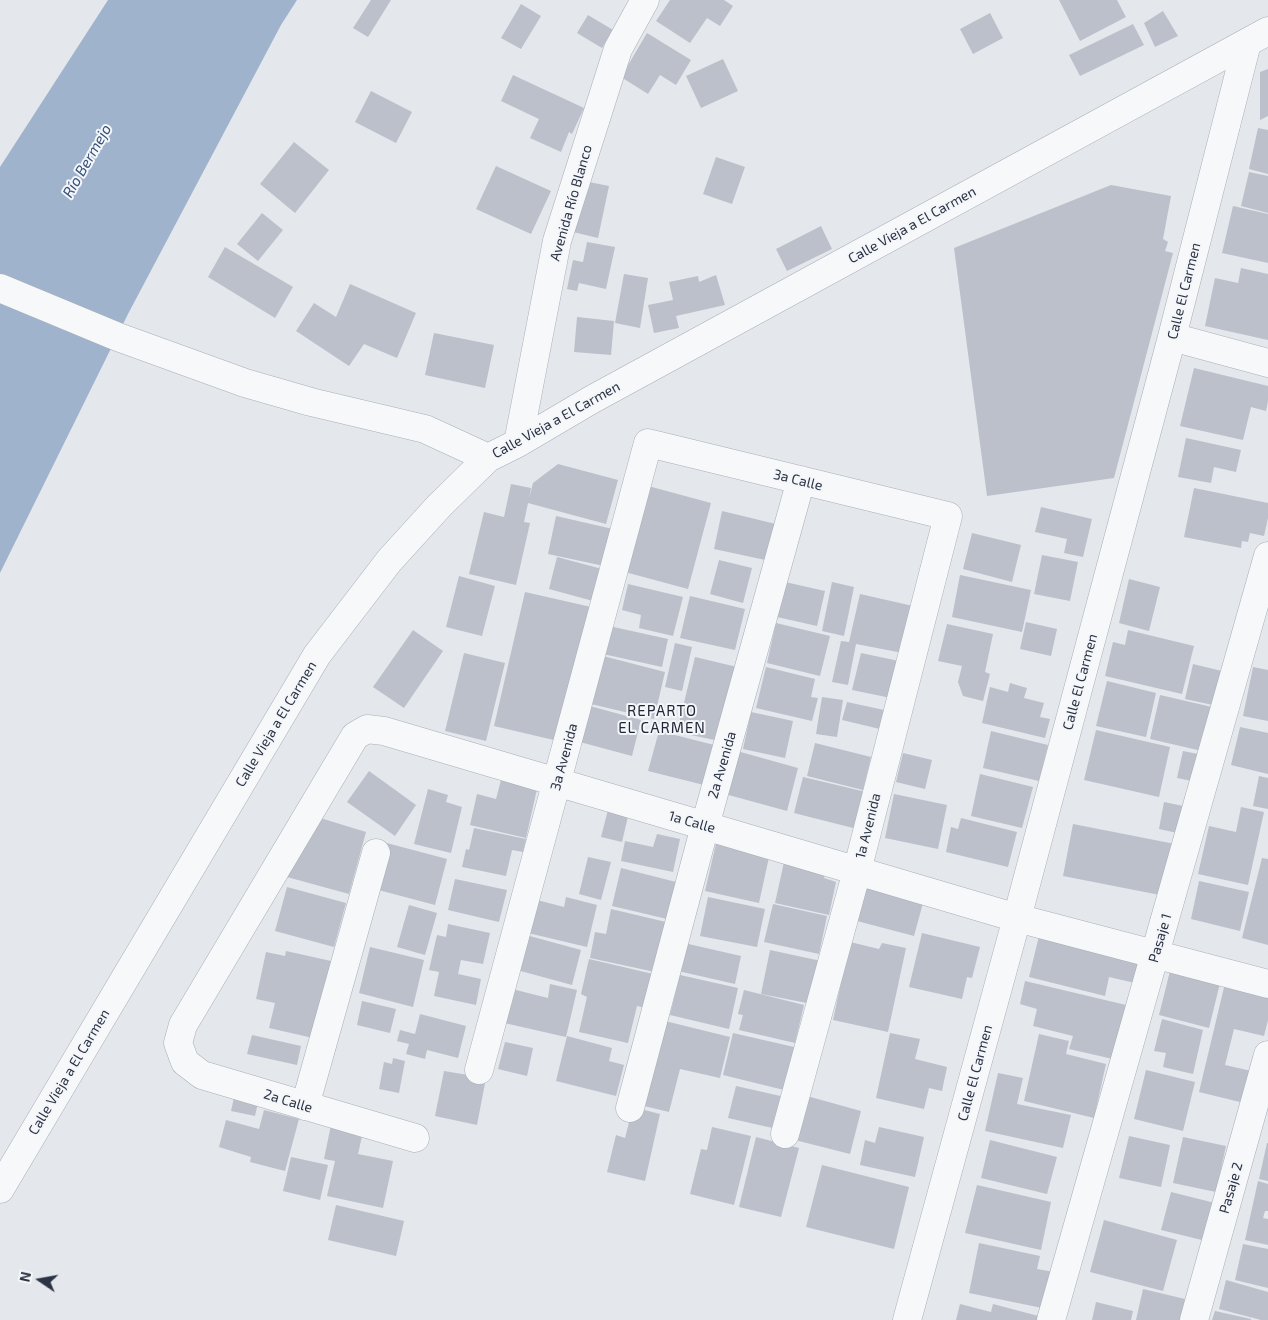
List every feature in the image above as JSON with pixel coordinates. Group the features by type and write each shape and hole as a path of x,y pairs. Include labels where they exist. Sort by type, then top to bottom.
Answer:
{"street":[{"name":"Avenida Río Blanco","path":"518,443 557,241 618,49 645,0"},
{"name":"Calle Vieja a El Carmen","path":"0,1189 317,655 389,561 488,458 1258,37"},
{"name":"Calle El Carmen","path":"907,1320 1017,918 1172,337 1258,37"},
{"path":"0,288 118,337 245,383 301,400 425,429 488,458"},
{"path":"1172,337 1268,364"},
{"name":"3a Calle","path":"648,443 948,516"},
{"name":"3a Avenida","path":"479,1070 648,443"},
{"name":"2a Avenida","path":"630,1108 705,826 801,480"},
{"name":"1a Avenida","path":"785,1134 857,871 948,516"},
{"name":"Pasaje 1","path":"1051,1320 1268,556"},
{"name":"1a Calle","path":"178,1043 183,1025 355,736 367,729 384,731 1017,918 1268,984"},
{"path":"305,1106 376,853"},
{"name":"2a Calle","path":"178,1043 185,1062 202,1075 415,1138"},
{"name":"Pasaje 2","path":"1194,1320 1268,1055"}],"water":[{"name":"Río Bermejo","path":"108,0 297,0 281,25 128,314 0,573 0,167"}],"building":[{"path":"371,0 391,0 368,37 353,28"},
{"path":"670,0 724,0 733,6 720,26 707,18 690,43 656,21"},
{"path":"1059,0 1117,0 1126,17 1080,41"},
{"path":"521,4 541,16 521,49 501,38"},
{"path":"1163,11 1178,36 1155,47 1144,23"},
{"path":"990,13 1003,38 973,54 960,29"},
{"path":"588,15 613,30 602,48 577,33"},
{"path":"1133,24 1144,45 1080,76 1069,55"},
{"path":"647,33 691,60 676,85 660,75 648,94 621,77"},
{"path":"723,59 738,91 701,108 686,76"},
{"path":"1268,69 1268,116 1260,120 1260,72"},
{"path":"513,75 584,108 572,134 569,132 561,152 530,138 539,119 501,101"},
{"path":"371,91 412,112 396,143 355,122"},
{"path":"1258,128 1268,130 1268,174 1249,169"},
{"path":"294,142 329,170 295,213 260,184"},
{"path":"716,157 745,167 732,204 703,194"},
{"path":"496,166 551,191 531,234 476,209"},
{"path":"1249,172 1268,176 1268,213 1241,206"},
{"path":"584,181 609,186 598,238 573,232"},
{"path":"1111,185 1171,196 1163,239 1168,242 1165,251 1173,253 1114,478 987,496 954,248"},
{"path":"1233,206 1268,214 1268,263 1222,253"},
{"path":"262,213 283,230 258,261 237,244"},
{"path":"821,226 832,249 787,271 776,249"},
{"path":"587,242 615,247 606,289 579,283 577,291 567,289 573,260 583,262"},
{"path":"225,247 293,287 275,318 208,277"},
{"path":"1241,268 1268,274 1268,340 1205,326 1215,278 1238,283"},
{"path":"624,274 648,278 640,328 615,323"},
{"path":"716,275 725,305 676,316 679,328 654,333 648,305 673,300 669,282 698,276 699,282"},
{"path":"350,284 416,313 397,358 364,344 349,366 296,331 314,303 336,317"},
{"path":"577,317 614,321 611,355 574,352"},
{"path":"434,333 494,345 485,388 425,375"},
{"path":"1194,368 1268,386 1266,411 1251,407 1243,440 1180,426"},
{"path":"1186,438 1241,450 1236,472 1214,467 1211,483 1178,477"},
{"path":"558,464 618,480 606,524 528,503 524,522 530,523 516,585 469,574 484,512 504,517 511,484 531,488 529,499 533,483"},
{"path":"648,486 711,503 688,589 625,572"},
{"path":"1194,488 1268,503 1268,518 1264,536 1250,533 1248,542 1242,541 1241,548 1184,537"},
{"path":"1041,507 1092,519 1083,557 1064,553 1067,539 1035,532"},
{"path":"722,511 780,525 770,561 714,549"},
{"path":"556,516 613,529 604,566 548,554"},
{"path":"972,533 1021,545 1012,582 963,569"},
{"path":"1042,555 1078,562 1070,601 1034,594"},
{"path":"557,557 602,569 593,601 549,589"},
{"path":"719,560 752,568 743,603 710,594"},
{"path":"960,575 1031,590 1022,632 952,617"},
{"path":"459,576 495,586 482,636 446,627"},
{"path":"1129,579 1160,587 1149,631 1119,623"},
{"path":"785,582 825,591 817,626 777,617"},
{"path":"832,582 854,587 844,636 822,631"},
{"path":"628,584 683,597 673,636 639,628 641,615 622,610"},
{"path":"525,592 591,607 558,741 494,726"},
{"path":"860,594 913,606 903,653 856,644 848,685 832,682 841,641 849,642"},
{"path":"690,596 745,609 735,650 680,638"},
{"path":"1026,622 1057,629 1051,656 1020,649"},
{"path":"776,623 830,636 820,676 767,663"},
{"path":"947,624 993,634 985,672 990,674 983,701 963,696 958,682 962,666 938,661"},
{"path":"609,626 668,639 662,667 603,654"},
{"path":"413,630 443,651 404,708 373,687"},
{"path":"1128,630 1194,646 1182,694 1105,676 1113,642 1125,645"},
{"path":"675,643 692,647 682,691 665,687"},
{"path":"464,653 505,663 486,741 445,731"},
{"path":"861,653 899,661 891,698 852,690"},
{"path":"603,656 665,672 654,719 591,704"},
{"path":"695,657 737,667 719,741 677,732"},
{"path":"1193,664 1230,673 1222,707 1185,699"},
{"path":"766,667 815,679 811,697 818,698 812,721 756,708"},
{"path":"1253,667 1268,670 1268,721 1243,716"},
{"path":"1107,681 1156,693 1146,737 1096,726"},
{"path":"1010,683 1027,688 1024,698 1044,703 1040,717 1050,719 1045,738 982,723 990,687 1008,692"},
{"path":"1160,695 1212,707 1202,751 1150,739"},
{"path":"822,697 843,700 837,737 816,734"},
{"path":"847,702 884,710 880,729 842,720"},
{"path":"590,706 641,720 632,756 580,742"},
{"path":"751,712 793,721 785,758 743,749"},
{"path":"1240,727 1268,733 1268,774 1231,765"},
{"path":"1096,730 1170,747 1159,797 1084,780"},
{"path":"659,731 718,746 708,786 648,771"},
{"path":"991,731 1048,745 1039,781 983,768"},
{"path":"815,743 871,757 863,790 807,776"},
{"path":"737,751 798,768 787,811 725,794"},
{"path":"1183,751 1203,755 1197,782 1177,778"},
{"path":"903,753 932,760 925,789 896,782"},
{"path":"369,771 416,805 395,836 347,802"},
{"path":"980,774 1033,787 1022,828 971,816"},
{"path":"1259,776 1268,778 1268,809 1253,806"},
{"path":"803,777 866,792 857,829 794,813"},
{"path":"501,780 537,789 526,838 470,825 477,794 496,799"},
{"path":"428,789 448,795 446,802 462,807 451,853 414,844"},
{"path":"894,794 947,805 938,849 885,838"},
{"path":"610,802 630,808 622,842 601,837"},
{"path":"1164,802 1188,807 1182,834 1159,829"},
{"path":"1241,807 1264,812 1248,885 1198,874 1209,826 1236,832"},
{"path":"317,817 366,832 349,894 287,877"},
{"path":"961,818 1017,832 1008,867 946,852 951,827 958,829"},
{"path":"1073,824 1175,844 1165,896 1063,876"},
{"path":"474,828 526,839 523,852 512,850 506,876 462,867 466,849 469,850"},
{"path":"657,834 680,839 673,872 621,861 625,841 653,847"},
{"path":"718,835 771,848 759,903 705,891"},
{"path":"383,842 447,859 435,905 371,888"},
{"path":"588,857 611,862 601,900 579,894"},
{"path":"1262,858 1268,859 1268,945 1242,938"},
{"path":"784,862 826,871 824,878 836,882 829,915 775,903"},
{"path":"621,868 676,882 667,919 612,906"},
{"path":"869,877 926,892 914,936 857,921"},
{"path":"455,879 507,890 499,922 448,910"},
{"path":"1199,881 1249,892 1240,931 1191,919"},
{"path":"287,887 346,903 334,947 275,931"},
{"path":"566,897 597,905 587,947 528,933 537,900 564,907"},
{"path":"708,897 765,909 757,947 700,936"},
{"path":"773,904 827,916 819,954 764,942"},
{"path":"409,905 437,913 425,955 397,947"},
{"path":"611,909 666,922 655,972 590,958 595,932 606,934"},
{"path":"448,924 490,933 483,964 461,960 458,974 481,979 476,1005 434,996 439,972 429,970 437,935 446,937"},
{"path":"922,933 980,947 972,978 967,977 962,999 909,987"},
{"path":"526,935 581,950 572,985 517,970"},
{"path":"1039,936 1146,953 1139,984 1109,977 1105,996 1029,977"},
{"path":"850,942 879,949 882,943 906,948 888,1032 833,1020"},
{"path":"684,943 741,956 735,984 678,971"},
{"path":"370,947 424,960 413,1007 359,993"},
{"path":"770,950 821,961 812,1004 761,994"},
{"path":"286,951 331,961 313,1038 269,1028 275,1003 256,999 266,952 285,956"},
{"path":"589,959 653,974 645,1008 637,1006 628,1043 579,1032 587,997 581,994"},
{"path":"1172,963 1222,975 1209,1028 1159,1015"},
{"path":"680,975 738,988 729,1029 670,1015"},
{"path":"1226,979 1268,989 1268,1020 1264,1036 1234,1029 1225,1065 1256,1072 1248,1104 1199,1092"},
{"path":"1025,981 1126,1005 1113,1059 1069,1049 1073,1036 1033,1026 1037,1009 1020,1004"},
{"path":"550,984 577,990 566,1037 500,1022 508,988 548,998"},
{"path":"744,990 804,1005 795,1043 739,1030 743,1015 738,1014"},
{"path":"362,1001 396,1009 390,1033 357,1025"},
{"path":"420,1014 466,1026 458,1058 427,1050 425,1059 406,1054 409,1044 397,1041 400,1030 415,1034"},
{"path":"1162,1019 1203,1030 1193,1074 1163,1067 1166,1053 1154,1051"},
{"path":"661,1020 730,1037 720,1078 680,1069 669,1112 640,1105"},
{"path":"733,1033 794,1047 784,1090 723,1075"},
{"path":"890,1033 920,1039 915,1059 947,1067 942,1091 929,1088 924,1109 876,1098"},
{"path":"1039,1034 1069,1041 1066,1054 1106,1064 1094,1118 1024,1101"},
{"path":"252,1035 301,1046 297,1065 247,1054"},
{"path":"567,1036 612,1048 609,1061 624,1065 616,1096 556,1081"},
{"path":"505,1042 533,1048 527,1076 498,1069"},
{"path":"393,1058 405,1061 399,1093 379,1089 384,1062 392,1064"},
{"path":"1146,1070 1195,1082 1183,1131 1134,1119"},
{"path":"444,1071 486,1078 477,1125 435,1116"},
{"path":"998,1073 1023,1078 1017,1104 1071,1115 1063,1148 985,1131"},
{"path":"239,1075 263,1080 255,1116 231,1111"},
{"path":"736,1086 785,1097 777,1129 728,1118"},
{"path":"807,1096 861,1111 850,1154 795,1140"},
{"path":"633,1107 660,1114 645,1181 607,1172 616,1135 625,1138"},
{"path":"264,1110 299,1119 285,1171 250,1162 251,1157 219,1147 226,1120 259,1129"},
{"path":"331,1125 363,1132 358,1154 393,1161 383,1208 327,1196 335,1161 324,1159"},
{"path":"712,1127 751,1136 734,1205 690,1194 701,1149 707,1150"},
{"path":"879,1127 924,1137 915,1177 860,1165 865,1140 875,1143"},
{"path":"1129,1136 1170,1145 1161,1187 1119,1178"},
{"path":"756,1137 799,1148 781,1217 739,1207"},
{"path":"1183,1137 1226,1146 1216,1192 1173,1183"},
{"path":"990,1140 1057,1157 1047,1194 981,1178"},
{"path":"1268,1143 1268,1181 1259,1179"},
{"path":"291,1157 328,1165 320,1200 283,1191"},
{"path":"822,1165 909,1187 894,1249 806,1227"},
{"path":"1258,1181 1268,1184 1268,1211 1265,1211 1263,1218 1268,1219 1268,1245 1245,1240"},
{"path":"977,1185 1051,1202 1041,1250 965,1233"},
{"path":"1171,1192 1223,1205 1214,1243 1161,1230"},
{"path":"336,1205 404,1221 396,1256 328,1240"},
{"path":"1104,1220 1177,1240 1163,1291 1090,1272"},
{"path":"979,1243 1040,1256 1037,1269 1054,1272 1047,1309 969,1293"},
{"path":"1243,1244 1268,1249 1268,1288 1235,1280"},
{"path":"1226,1280 1268,1292 1268,1320 1261,1320 1219,1309"},
{"path":"1143,1289 1185,1299 1180,1320 1136,1320"},
{"path":"1096,1302 1133,1311 1131,1320 1092,1320"},
{"path":"960,1304 991,1312 993,1304 1046,1318 1045,1320 956,1320"},
{"path":"1215,1311 1251,1319 1251,1320 1212,1320"}],"district":[{"name":"REPARTO EL CARMEN","path":"662,720"}]}
